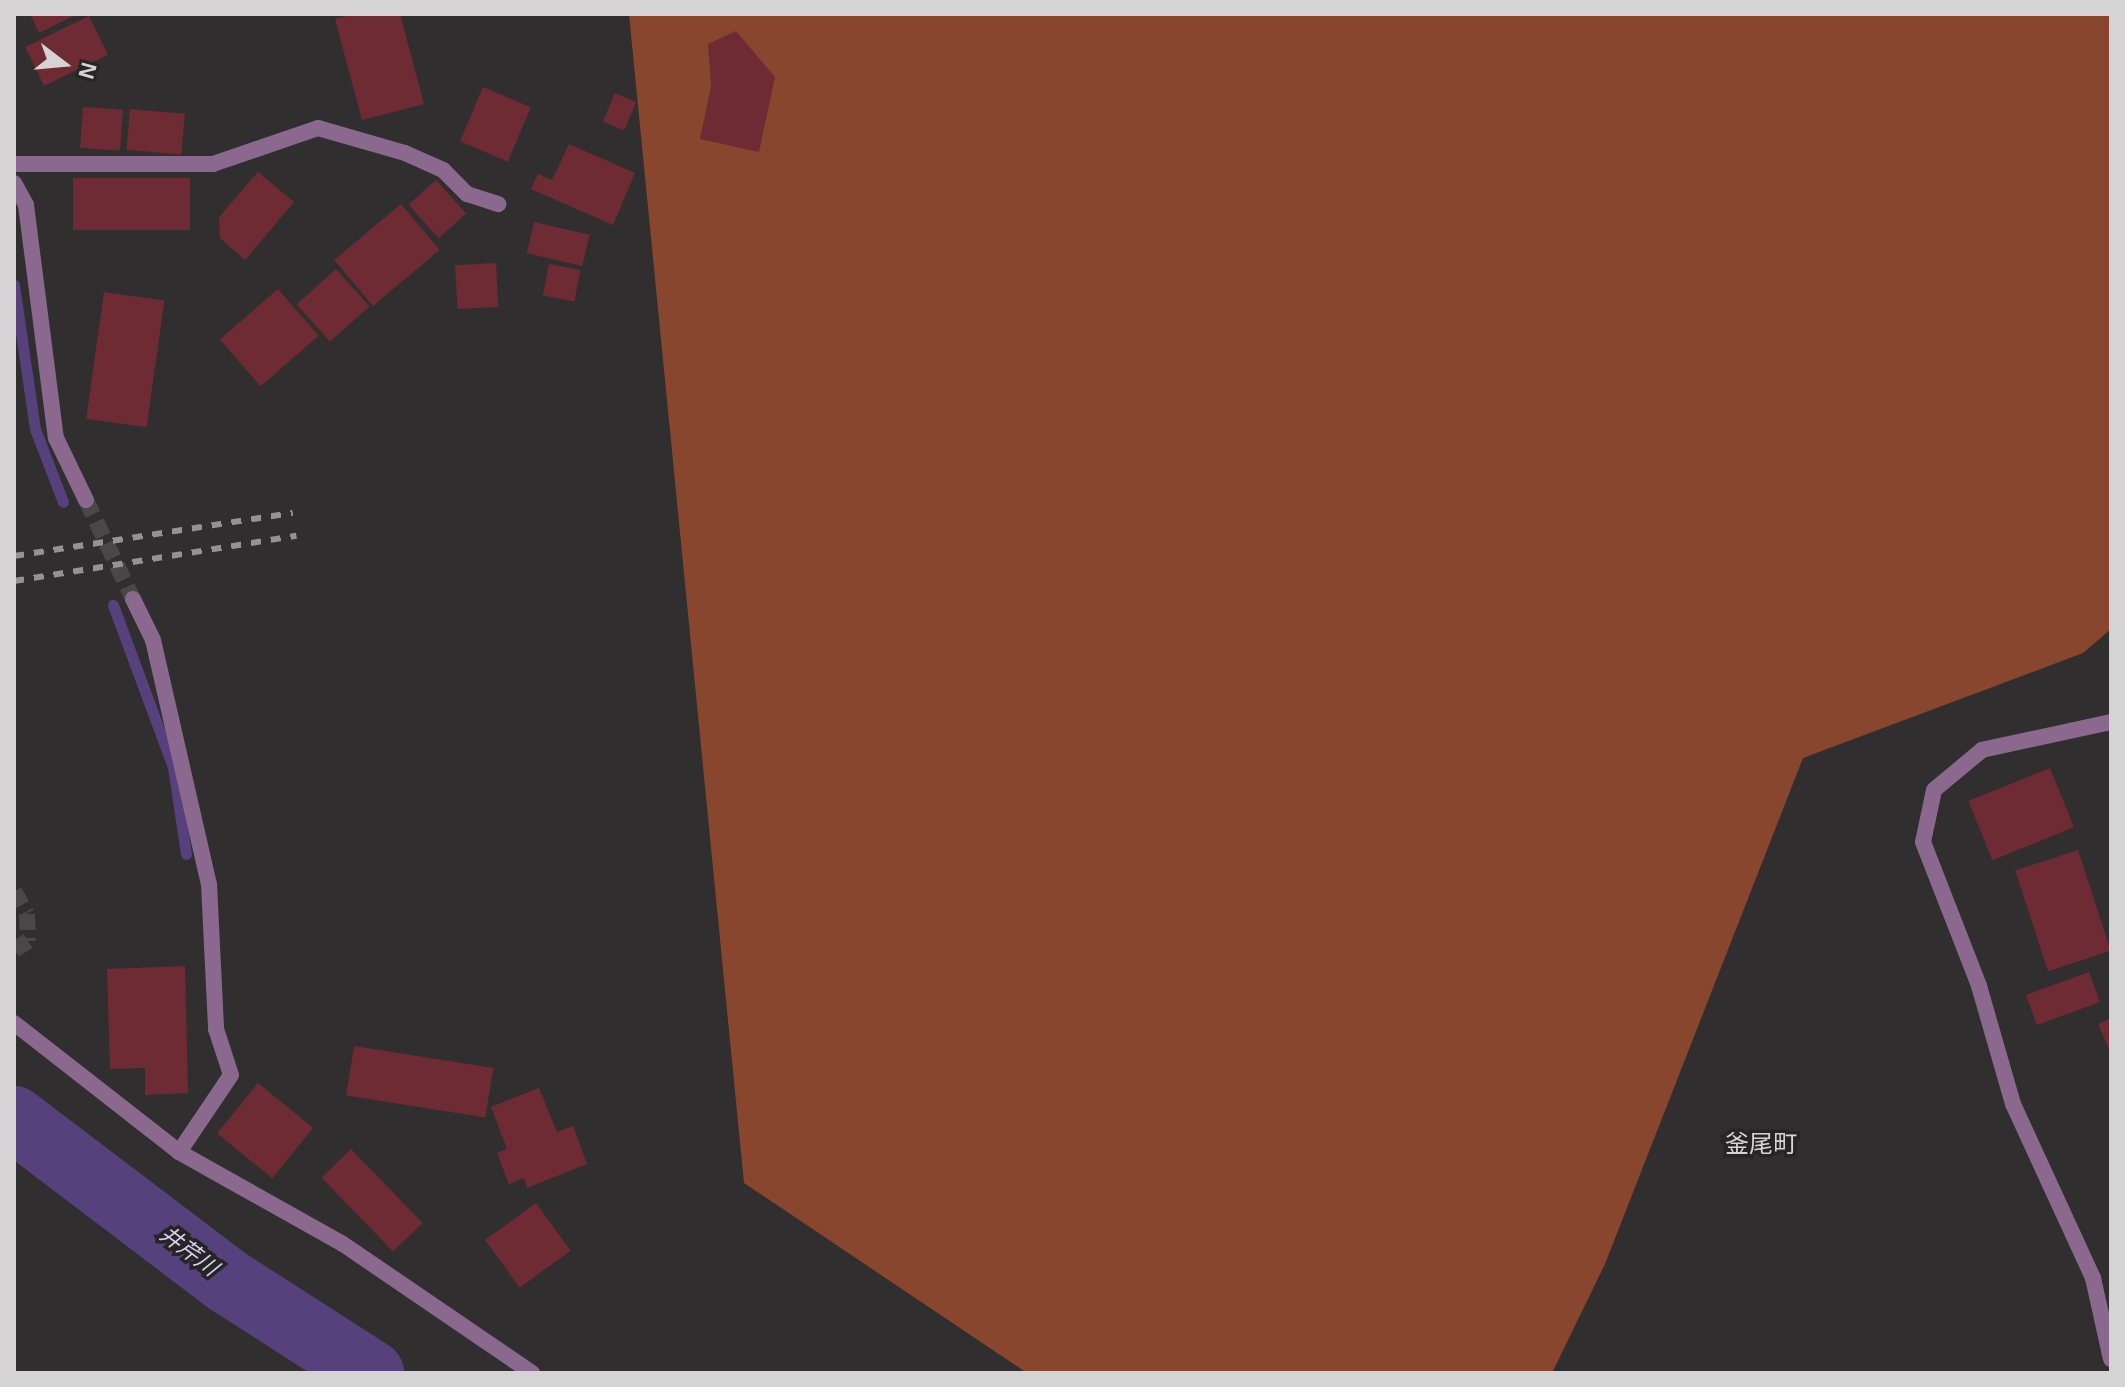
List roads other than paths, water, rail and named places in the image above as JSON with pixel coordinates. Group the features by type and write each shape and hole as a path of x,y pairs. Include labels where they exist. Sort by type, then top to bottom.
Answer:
{"street":[{"path":"14,164 213,164 318,128 405,153 443,170 467,194 498,204"},
{"path":"14,183 26,205 56,438 86,500"},
{"path":"133,599 153,640 209,884 216,1029 231,1075 179,1152"},
{"path":"2111,722 1982,750 1934,790 1923,842 1979,986 2013,1104 2093,1278 2111,1359"},
{"path":"14,1023 179,1152 343,1244 532,1373"}],"waterway":[{"path":"14,285 35,429 63,502"},
{"path":"113,605 173,767 186,854"},
{"name":"井芹川","path":"14,1119 229,1282 371,1373"}],"tunnel":[{"path":"86,500 133,599"},
{"path":"14,891 27,914 28,941 14,950"}],"railway":[{"path":"14,556 293,513"},
{"path":"14,581 296,536"}],"district":[{"name":"釜尾町","path":"1761,1144"}]}
